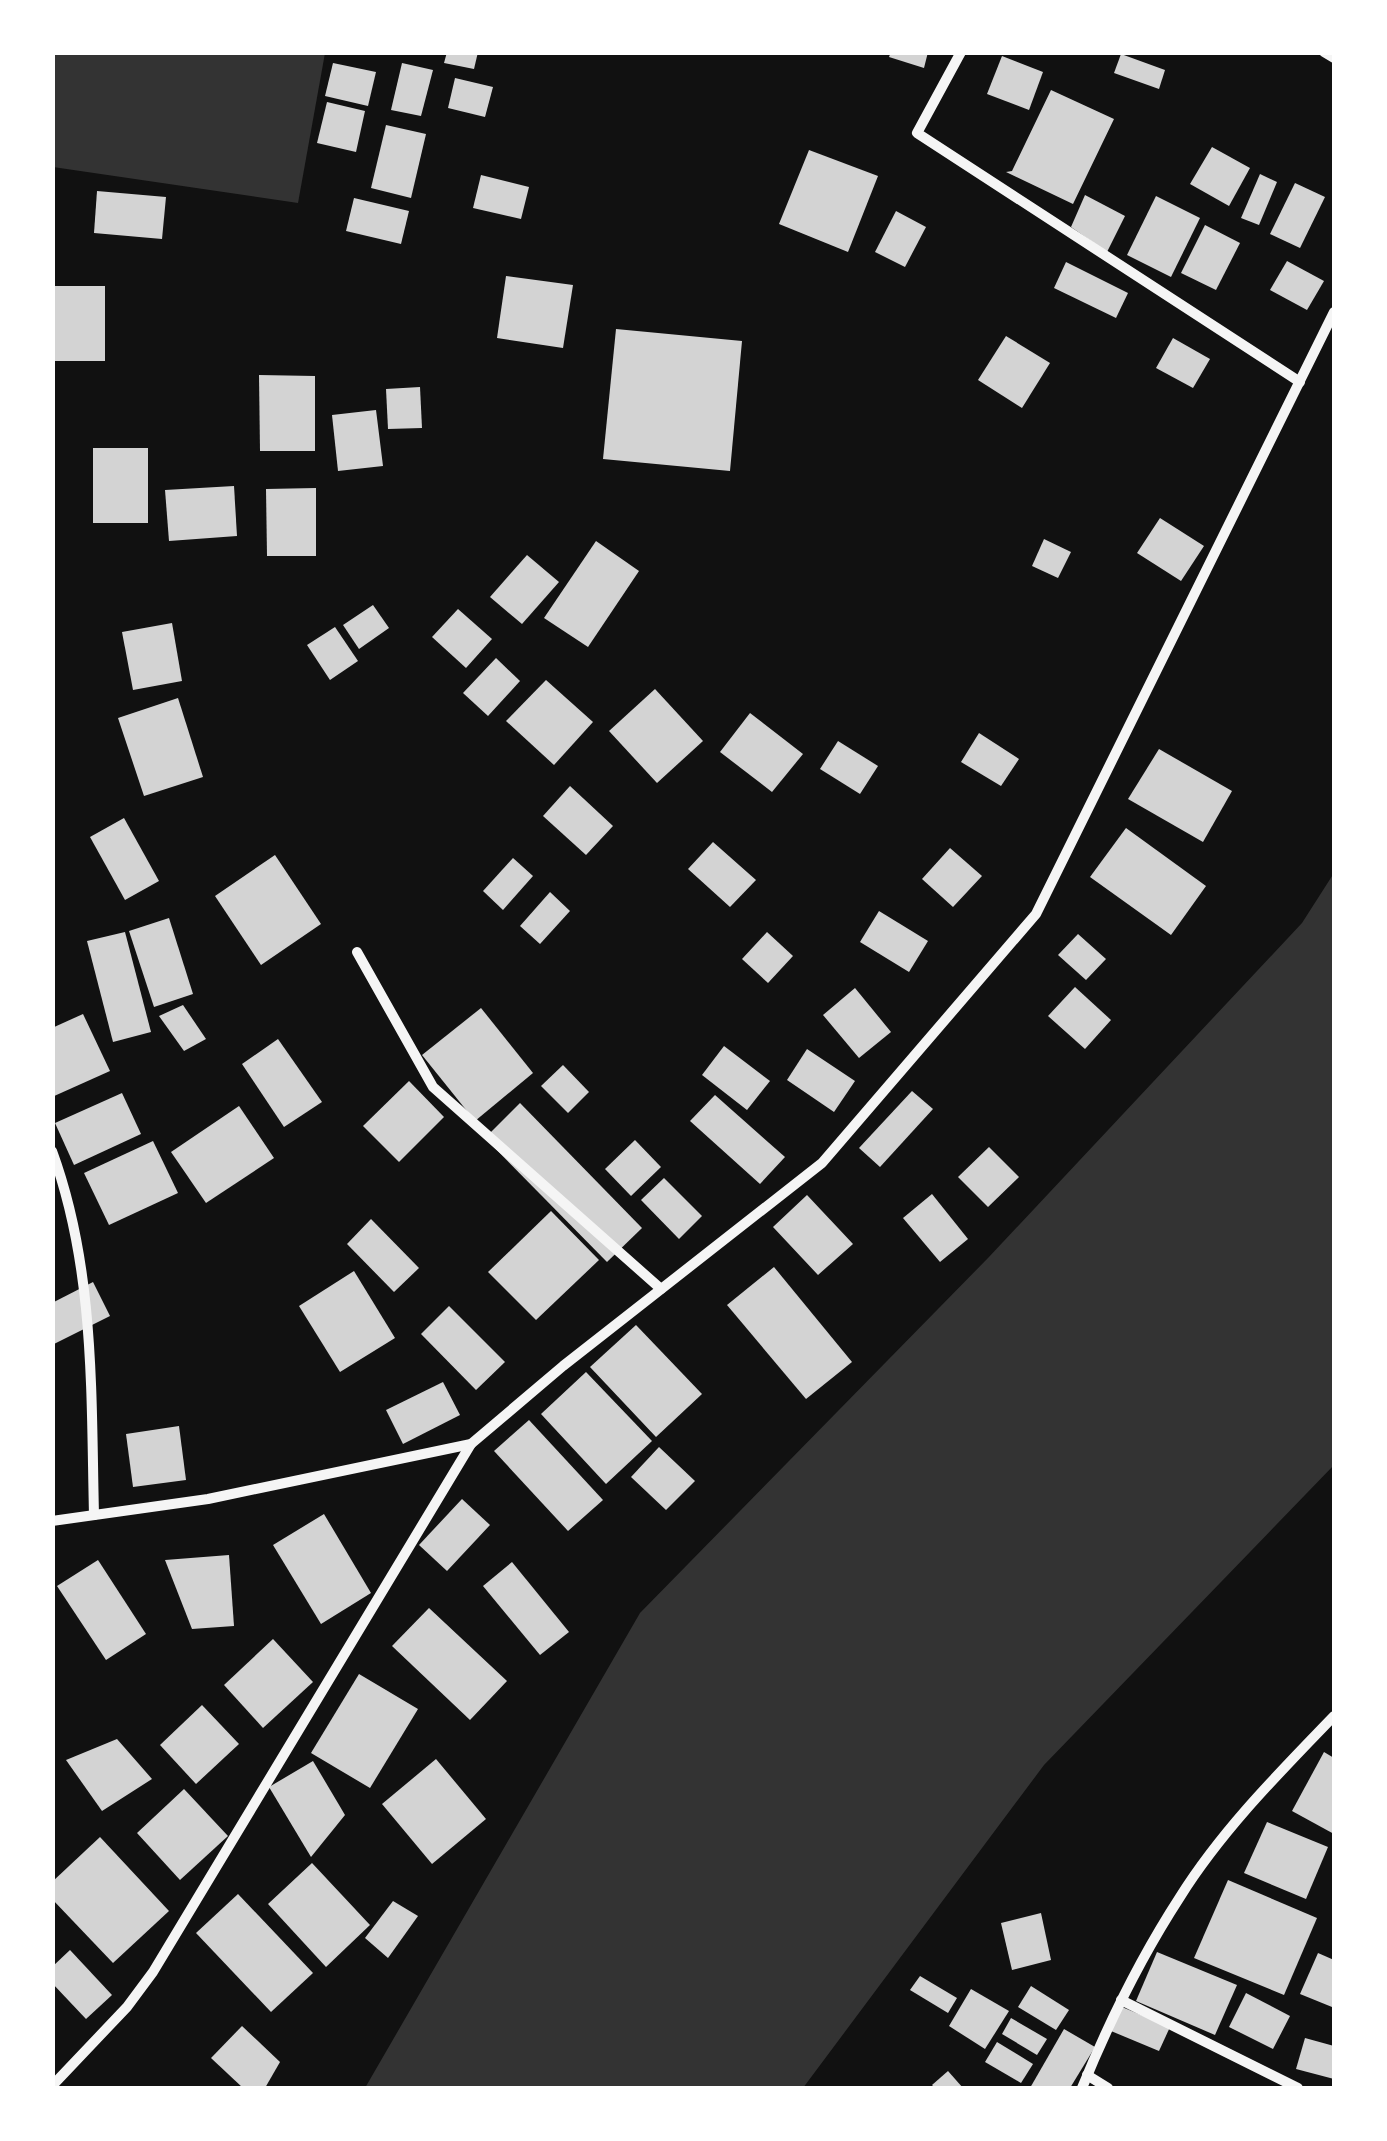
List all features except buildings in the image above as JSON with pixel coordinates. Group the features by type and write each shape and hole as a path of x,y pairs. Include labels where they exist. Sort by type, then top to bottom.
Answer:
{"street":[{"path":"961,52 917,133 1300,382"},
{"path":"1324,52 1334,58"},
{"path":"52,2086 127,2007 153,1972 471,1444 822,1163 1036,914 1334,312"},
{"path":"356,952 432,1087 660,1289"},
{"path":"52,1151 66,1190 88,1317 94,1516"},
{"path":"52,1521 208,1499 471,1444"},
{"path":"1082,2088 1121,2000 1181,1894 1262,1791 1334,1716"},
{"path":"1121,2000 1298,2088"},
{"path":"1088,2075 1108,2088"}],"shaded area":[{"path":"53,52 325,53 298,203 53,167"},
{"path":"1334,873 1334,1465 1044,1765 803,2088 365,2088 640,1613 988,1258 1302,923"}]}
